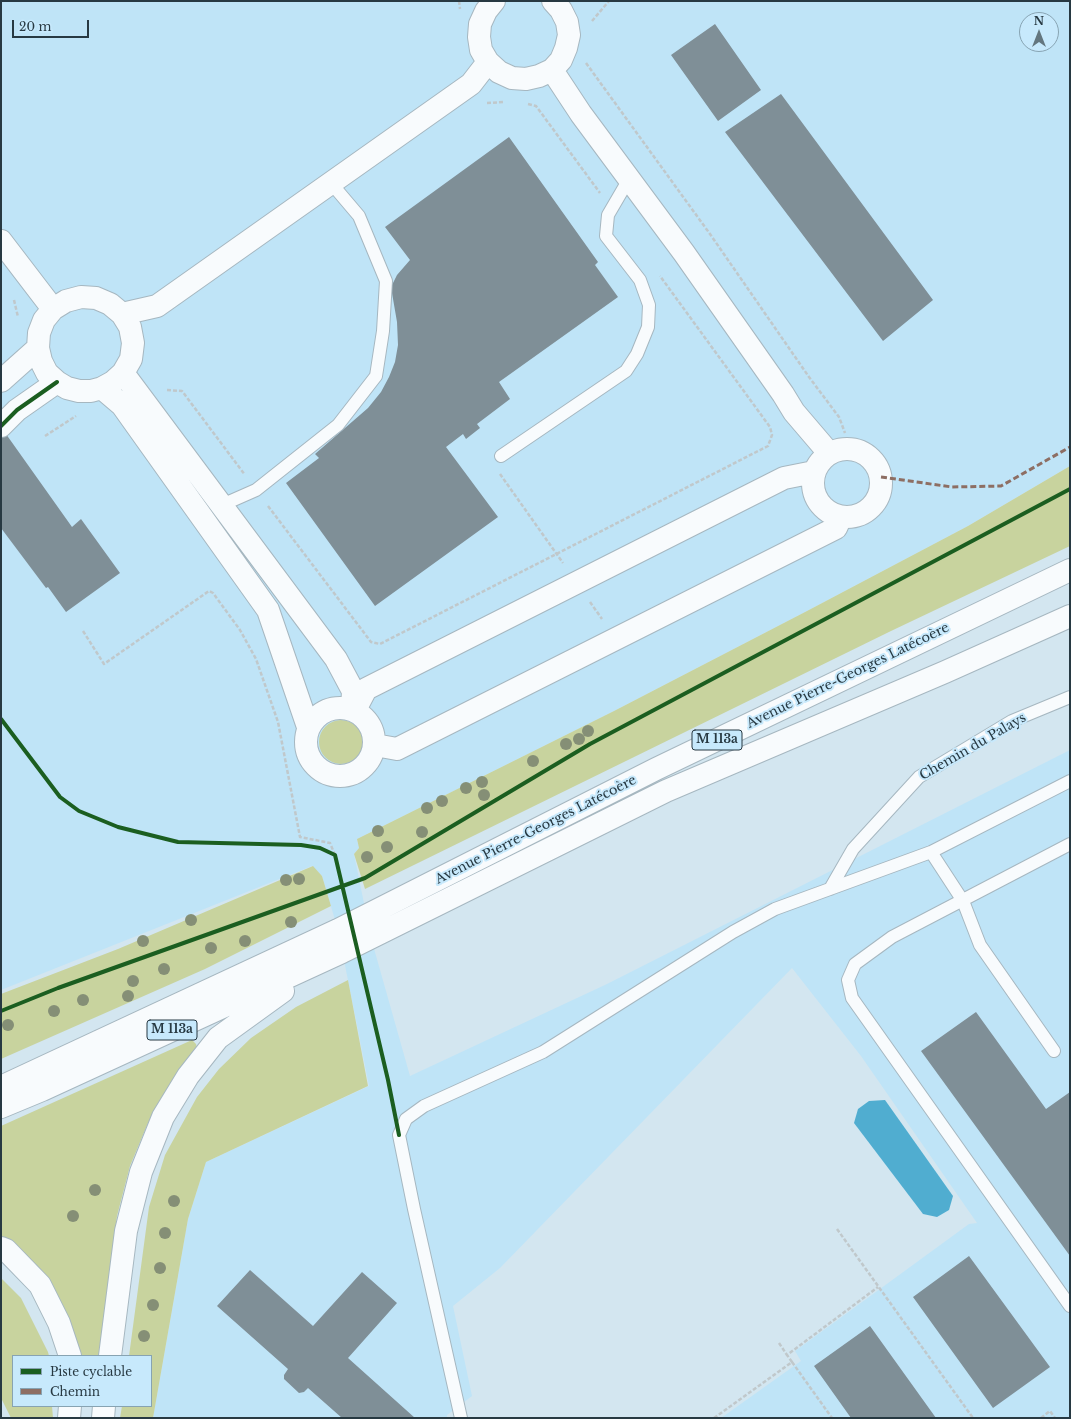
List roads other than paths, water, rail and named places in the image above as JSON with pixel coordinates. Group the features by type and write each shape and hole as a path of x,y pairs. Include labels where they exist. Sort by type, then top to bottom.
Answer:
{"street":[{"path":"486,4 480,24 479,37 482,50 488,62 499,72 512,78 526,79 540,76 552,70 561,60 569,35 562,4"},
{"path":"122,314 157,306 471,84 488,62"},
{"path":"552,70 581,114 684,253 794,412 829,453"},
{"path":"1,241 53,309"},
{"path":"81,297 96,298 110,304 122,314 130,328 133,343 130,359 123,373 114,382 102,388 90,391 79,391 67,388 47,373 41,361 38,348 39,334 44,320 53,309 66,301 81,297"},
{"path":"1,381 38,348"},
{"path":"123,373 336,659 353,691 353,710"},
{"path":"1,426 17,410 57,382"},
{"path":"102,388 122,406 268,610 308,727"},
{"path":"840,449 851,449 861,452 871,458 877,466 881,477 881,488 878,499 872,508 852,518 840,517 829,513 820,505 814,496 812,484 814,472 829,453 840,449"},
{"path":"353,710 366,689 784,478 814,472"},
{"path":"374,745 397,749 836,528 840,517"},
{"name":"Avenue Pierre-Georges Latécoère","path":"1,1087 367,916 656,769 1070,570"},
{"name":"Avenue Pierre-Georges Latécoère","path":"1,1107 342,952 666,791 937,675 1070,616"},
{"path":"342,707 353,710 363,716 370,724 374,735 372,755 367,764 360,770 350,775 330,775 320,770 312,762 307,751 306,739 308,727 322,712 342,707"},
{"path":"110,1355 126,1231 141,1172 163,1118 188,1076 218,1038 268,1001 342,952"},
{"path":"1,1080 69,1056"},
{"path":"1,1248 6,1250 40,1285 59,1322 70,1355"},
{"path":"68,1418 70,1407"},
{"path":"103,1418 104,1407"}],"lane":[{"path":"501,456 626,371 637,354 648,327 649,305 640,280 606,236 608,215 629,179"},
{"path":"222,505 256,490 338,425 376,376 383,331 386,281 359,216 331,183"},
{"name":"Chemin du Palays","path":"830,889 853,849 919,777 1012,720 1070,697"},
{"path":"461,1418 399,1135 406,1119 424,1106 543,1052 733,932 775,909 931,852 1070,781"},
{"path":"1070,844 892,937 855,964 848,980 852,998 1070,1306"},
{"path":"931,852 963,901 980,945 1054,1050"}],"water":[{"path":"885,1100 953,1196 949,1210 937,1217 923,1214 854,1123 858,1109 869,1101"}]}
